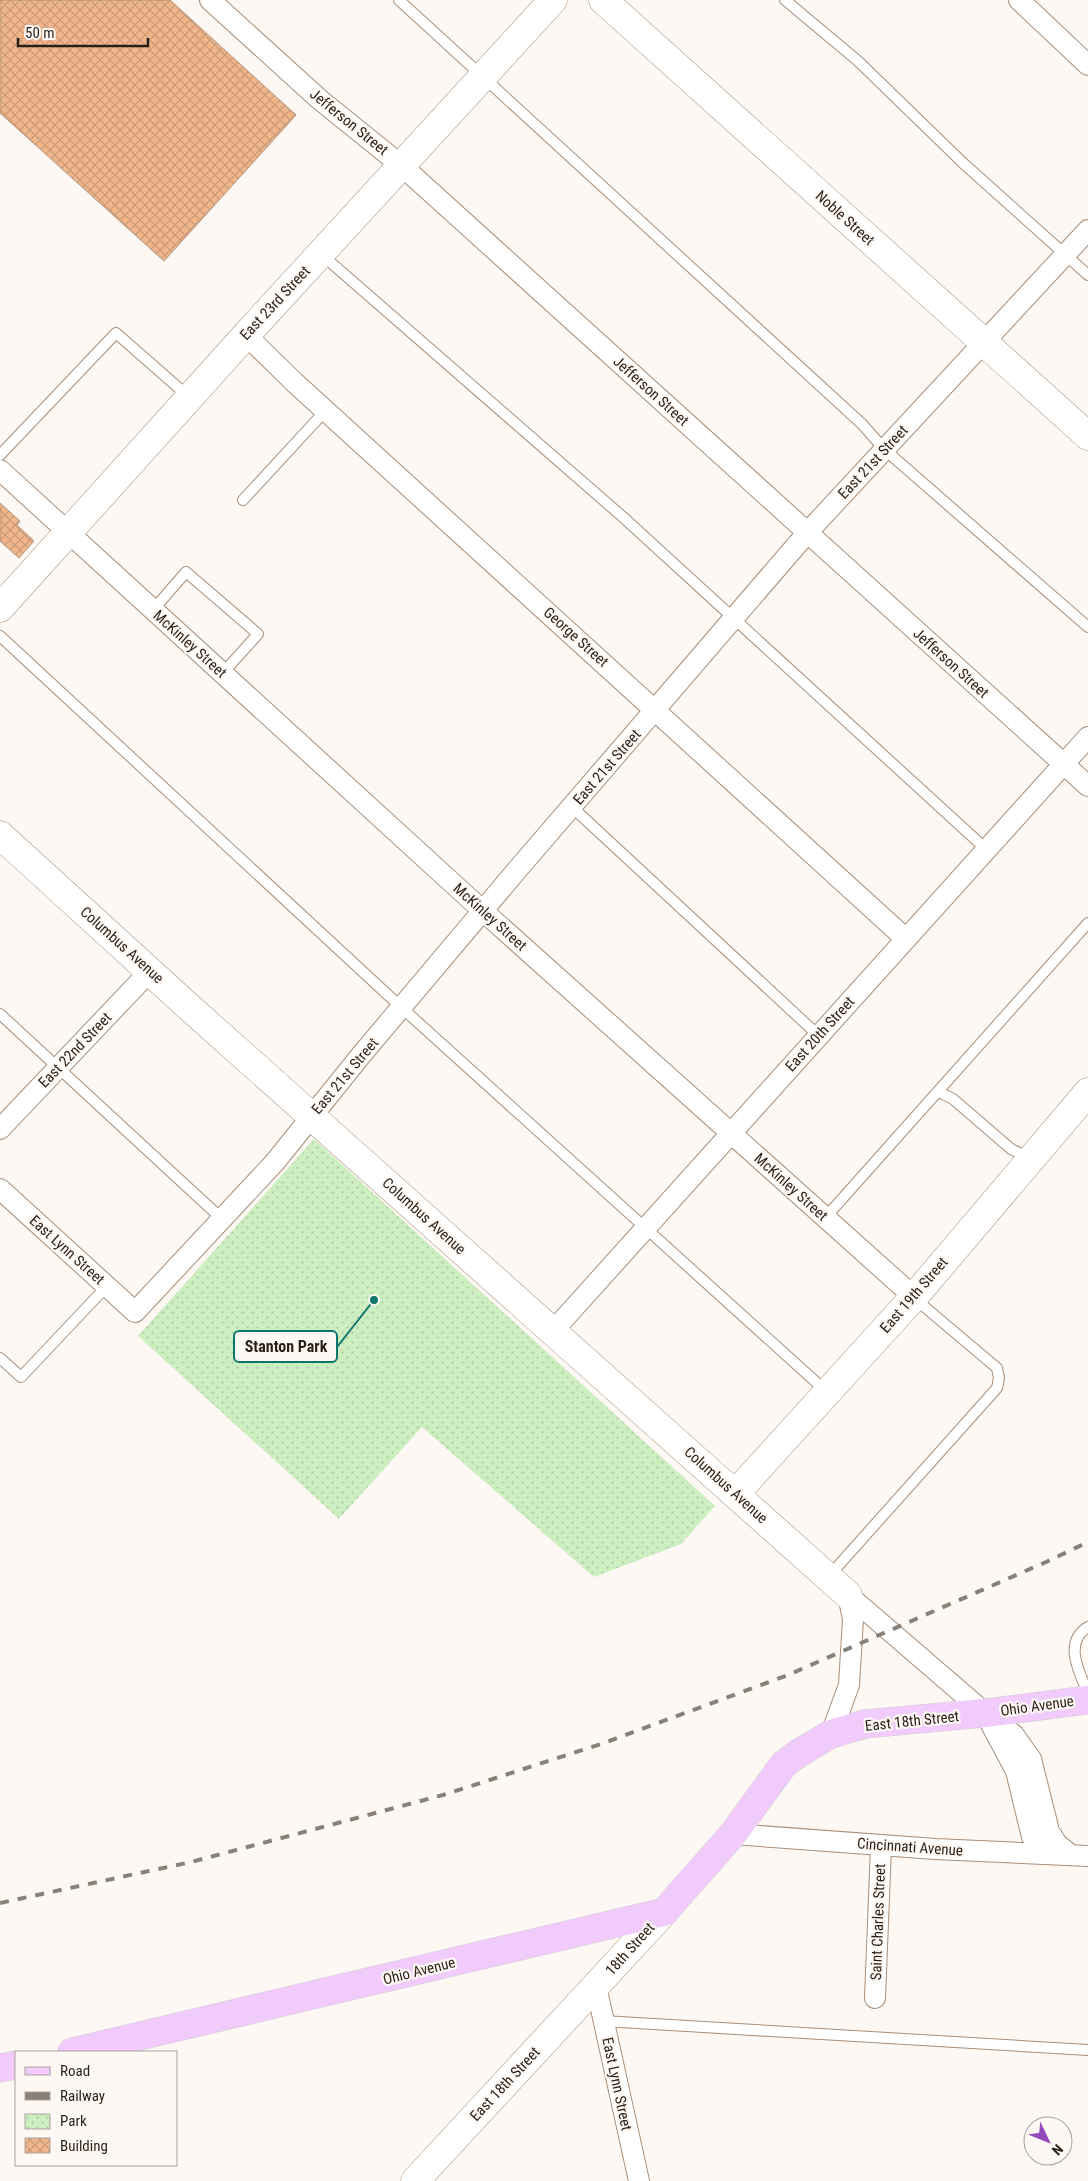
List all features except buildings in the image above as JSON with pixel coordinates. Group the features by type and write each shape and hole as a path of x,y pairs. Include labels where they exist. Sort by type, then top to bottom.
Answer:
{"main road":[{"name":"Ohio Avenue","path":"985,1713 1088,1700"},
{"name":"East 18th Street","path":"733,1834 784,1764 831,1734 865,1724 985,1713"},
{"path":"664,1912 733,1834"},
{"name":"Ohio Avenue","path":"76,2051 664,1912"},
{"path":"0,2068 15,2065"}],"street":[{"name":"Jefferson Street","path":"210,0 319,98 402,166 1088,786"},
{"name":"East 23rd Street","path":"0,608 246,335 553,0"},
{"name":"Noble Street","path":"603,0 1088,436"},
{"path":"1019,0 1088,65"},
{"name":"East 21st Street","path":"135,1312 275,1162 483,911 807,533 1088,230"},
{"name":"George Street","path":"246,335 906,939"},
{"name":"McKinley Street","path":"0,470 483,911 914,1297"},
{"name":"East 20th Street","path":"553,1331 1088,737"},
{"name":"Columbus Avenue","path":"0,835 848,1596 985,1713 1016,1771 1032,1838 1046,1854"},
{"name":"East 22nd Street","path":"0,1129 150,971"},
{"name":"East 19th Street","path":"735,1494 914,1297 1088,1092"},
{"name":"East Lynn Street","path":"0,1189 135,1312"},
{"path":"831,1734 849,1684 853,1646 853,1619 848,1596"},
{"path":"985,1713 1014,1735 1031,1759 1049,1831 1057,1844 1079,1856"},
{"name":"Cincinnati Avenue","path":"733,1834 881,1846 1079,1856"},
{"name":"Saint Charles Street","path":"875,1998 881,1846"},
{"name":"18th Street","path":"596,1986 664,1912"},
{"name":"East Lynn Street","path":"596,1986 639,2181"},
{"name":"East 18th Street","path":"415,2181 596,1986"}],"lane":[{"path":"399,0 862,424 884,449 1088,627"},
{"path":"785,0 858,61 963,163 1088,275"},
{"path":"321,254 624,518 986,850"},
{"path":"0,455 116,333 189,398"},
{"path":"243,500 326,410"},
{"path":"153,610 186,572 258,634 222,674"},
{"path":"0,636 402,1008 828,1393"},
{"path":"572,807 819,1036"},
{"path":"825,1218 1088,924"},
{"path":"0,1014 222,1219"},
{"path":"939,1092 953,1099 1012,1149 1032,1159"},
{"path":"0,1358 22,1378 107,1286"},
{"path":"828,1578 997,1388 999,1378 997,1368 914,1297"},
{"path":"1088,1627 1077,1637 1074,1646 1078,1671 1088,1693"},
{"path":"603,2021 1088,2050"}],"green space":[{"path":"314,1139 715,1506 681,1544 594,1577 422,1427 339,1519 138,1336"}],"railway":[{"path":"0,1903 191,1862 443,1795 601,1744 788,1675 1088,1542"}],"place":[{"name":"Stanton Park","path":"374,1300"}]}
